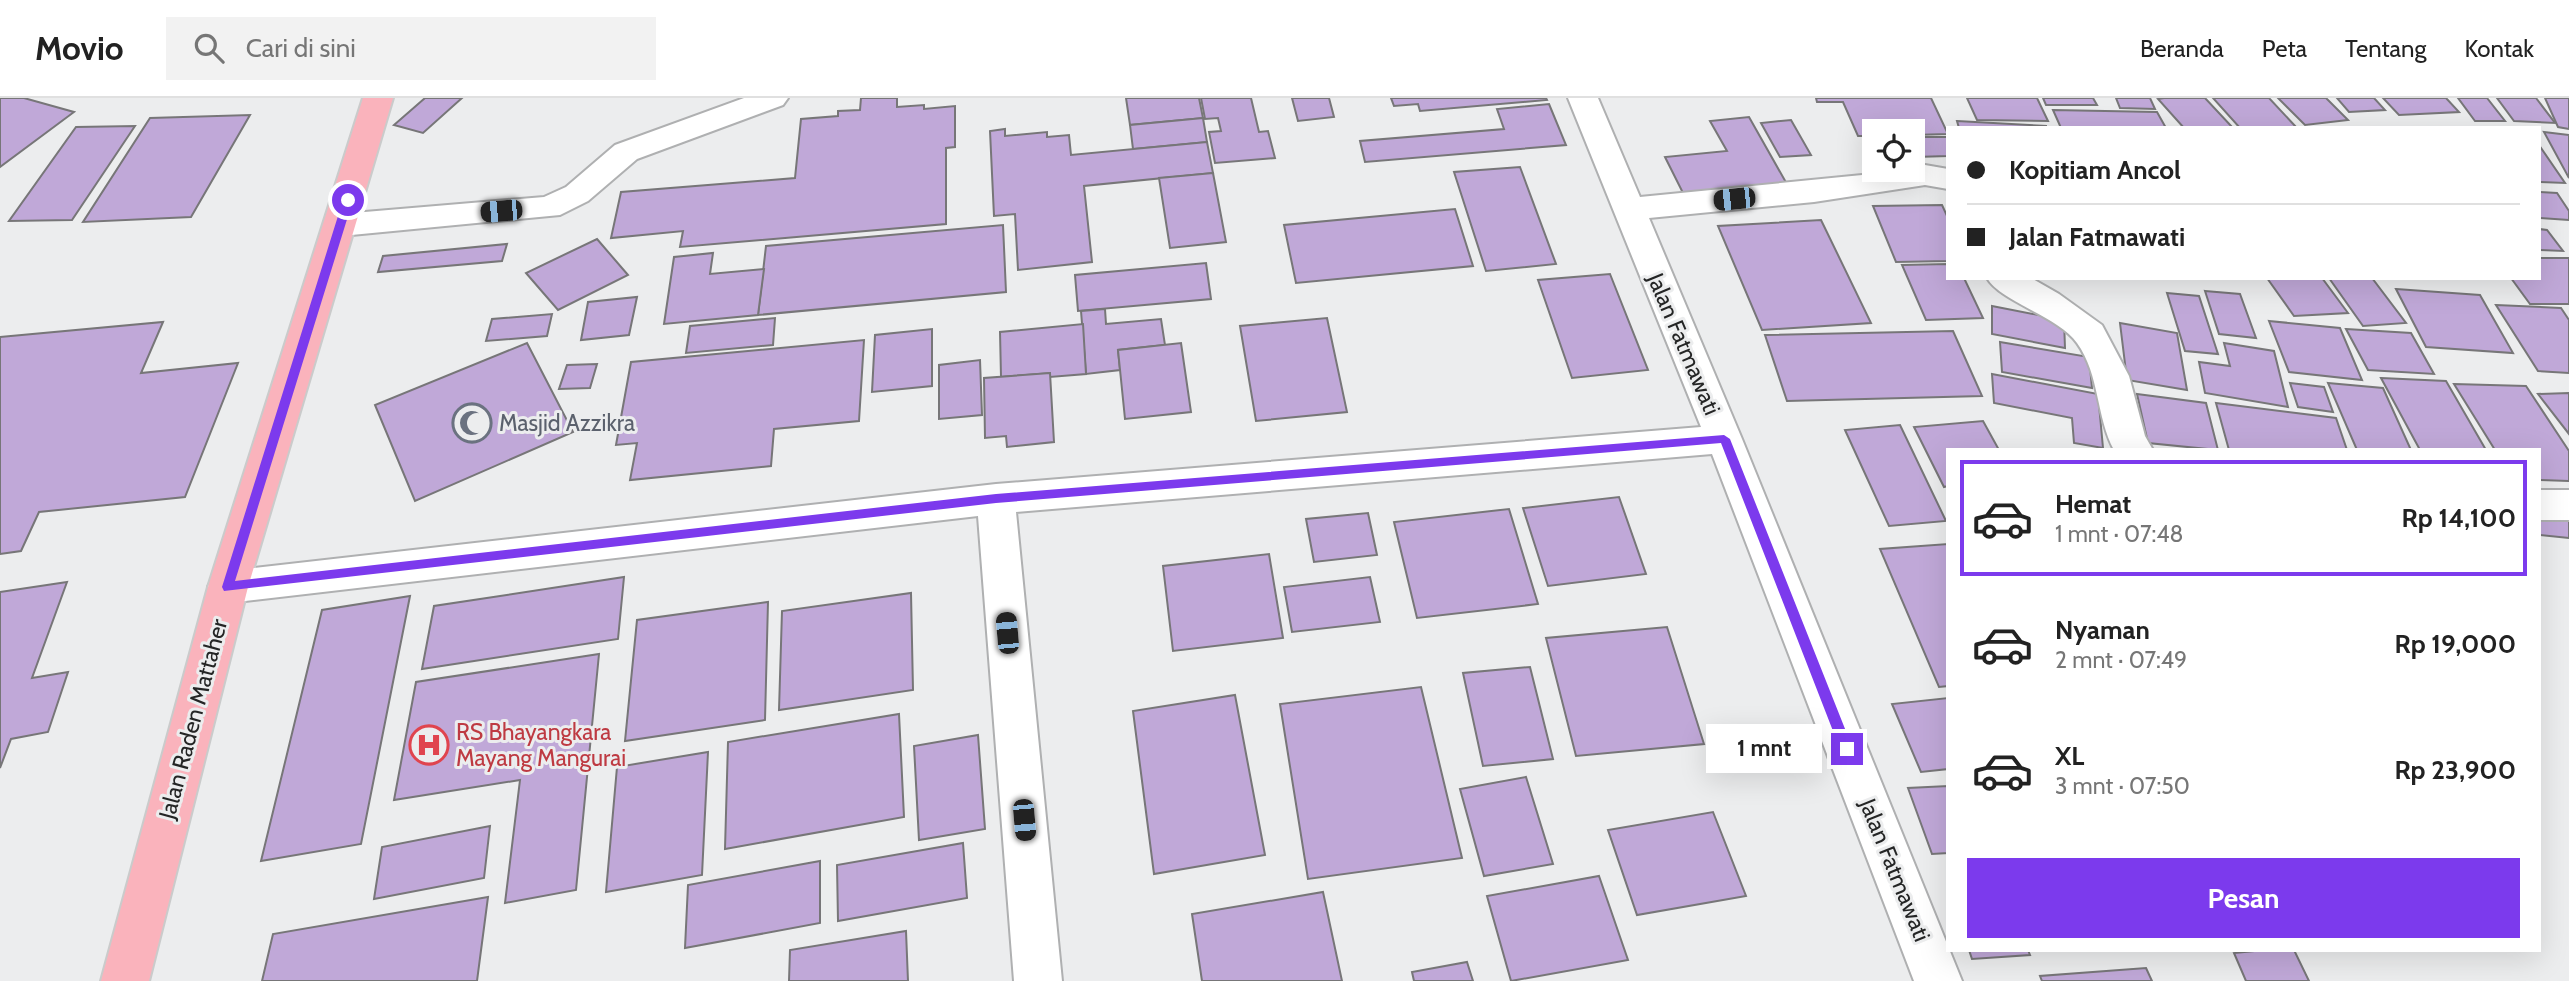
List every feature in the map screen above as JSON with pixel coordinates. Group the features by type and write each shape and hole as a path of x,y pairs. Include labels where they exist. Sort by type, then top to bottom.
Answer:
{"main road":[{"name":"Jalan Raden Mattaher","path":"125,981 228,587 378,98"}],"street":[{"path":"341,225 549,207 577,194 626,152 773,98"},
{"name":"Jalan Fatmawati","path":"1583,98 1724,439 1938,981"},
{"path":"1628,209 1814,192 1925,175 1946,179"},
{"path":"2007,280 2047,302 2090,334 2111,376 2128,442 2133,448"},
{"path":"228,587 996,499 1724,439"},
{"path":"996,499 1038,981"},
{"path":"2541,505 2569,505"}],"building":[{"path":"0,98 24,98 74,112 0,167"},
{"path":"425,98 462,98 423,133 394,125"},
{"path":"861,98 897,98 897,107 924,105 924,109 955,106 955,147 946,148 946,224 680,247 683,231 611,238 621,192 795,178 801,119 838,116 838,111 860,110"},
{"path":"1126,98 1199,98 1203,118 1130,125"},
{"path":"1201,98 1251,98 1259,132 1268,131 1275,158 1215,163 1209,132 1221,131 1218,118 1205,119"},
{"path":"1292,98 1329,98 1334,117 1298,121"},
{"path":"1391,98 1547,100 1420,111 1418,104 1394,106"},
{"path":"1816,98 1931,98 1946,134 1925,135 1925,119 1862,119 1862,136 1858,136 1843,102 1817,102"},
{"path":"1967,98 2037,98 2048,121 1977,120"},
{"path":"2043,98 2093,98 2097,105 2046,105"},
{"path":"2116,98 2150,98 2155,109 2120,108"},
{"path":"2205,98 2231,126 2182,126 2158,99"},
{"path":"2213,98 2269,98 2295,126 2238,126"},
{"path":"2278,98 2326,98 2348,120 2305,125"},
{"path":"2337,98 2374,98 2385,110 2349,112"},
{"path":"2383,98 2446,98 2459,112 2399,115"},
{"path":"2458,98 2487,98 2505,121 2475,121"},
{"path":"2497,98 2536,98 2555,123 2514,121"},
{"path":"2545,98 2569,98 2569,129 2558,127"},
{"path":"1549,104 1566,145 1365,162 1360,141 1504,129 1497,109"},
{"path":"2053,110 2157,112 2165,126 2060,126"},
{"path":"250,115 191,217 83,222 150,118"},
{"path":"1749,117 1788,186 1685,197 1665,157 1727,151 1710,121"},
{"path":"1203,118 1207,142 1133,149 1130,125"},
{"path":"1791,120 1811,155 1780,157 1761,123"},
{"path":"1957,121 2046,126 1958,126"},
{"path":"135,126 72,220 9,221 76,127"},
{"path":"1005,129 1005,136 1047,132 1047,137 1069,135 1071,155 1207,142 1213,173 1084,186 1092,262 1018,270 1015,214 994,216 990,131"},
{"path":"2544,132 2569,135 2569,178"},
{"path":"1925,137 1946,137 1946,156 1925,157"},
{"path":"2541,148 2565,183 2541,182"},
{"path":"1520,167 1556,264 1486,271 1454,172"},
{"path":"1213,173 1226,242 1170,248 1159,178"},
{"path":"2541,192 2557,193 2569,211 2569,220 2541,218"},
{"path":"1942,205 1946,214 1946,261 1896,262 1873,206"},
{"path":"1455,209 1473,266 1296,283 1284,225"},
{"path":"1821,220 1871,323 1762,330 1718,226"},
{"path":"1003,225 1006,292 758,315 766,246"},
{"path":"2541,229 2547,230 2563,251 2541,250"},
{"path":"597,239 628,275 558,310 526,273"},
{"path":"507,244 502,261 378,272 383,256"},
{"path":"713,253 710,274 764,269 758,315 664,324 674,257"},
{"path":"2541,258 2569,258 2569,304 2530,304 2512,280 2541,280"},
{"path":"1206,263 1211,299 1078,311 1075,275"},
{"path":"1946,264 1946,280 1965,280 1983,318 1926,320 1902,265"},
{"path":"1610,274 1648,370 1572,378 1538,280"},
{"path":"2268,280 2323,280 2348,313 2294,316"},
{"path":"2330,280 2374,280 2406,323 2363,326"},
{"path":"2396,289 2480,295 2513,353 2426,347"},
{"path":"2205,291 2240,294 2256,338 2219,334"},
{"path":"2167,293 2199,296 2218,354 2185,351"},
{"path":"637,297 629,335 581,340 588,302"},
{"path":"2496,305 2561,308 2569,320 2569,373 2538,371"},
{"path":"1992,306 2064,320 2065,348 1992,334"},
{"path":"1105,309 1106,324 1161,319 1165,345 1118,350 1120,370 1086,374 1081,311"},
{"path":"552,314 547,336 486,341 492,319"},
{"path":"775,318 773,345 686,353 690,326"},
{"path":"1327,318 1347,412 1256,421 1240,326"},
{"path":"2269,321 2340,328 2362,380 2289,372"},
{"path":"163,322 141,373 238,363 185,497 39,512 21,551 0,554 0,337"},
{"path":"2120,323 2177,333 2187,390 2127,380"},
{"path":"1083,324 1086,374 1050,377 1050,373 1001,377 1000,332"},
{"path":"932,329 932,386 872,392 875,335"},
{"path":"2346,329 2411,333 2434,374 2368,370"},
{"path":"1953,331 1982,396 1787,401 1765,335"},
{"path":"864,340 859,421 774,429 771,466 630,480 637,443 616,445 631,362"},
{"path":"2000,342 2089,357 2092,388 2002,372"},
{"path":"527,343 573,432 415,501 375,405"},
{"path":"1181,343 1191,412 1125,419 1118,350"},
{"path":"2224,343 2274,351 2288,407 2205,393 2199,362 2230,366"},
{"path":"980,360 982,415 939,419 939,365"},
{"path":"597,364 590,388 559,389 567,365"},
{"path":"1050,373 1054,442 1007,447 1006,436 985,438 984,378"},
{"path":"1992,374 2098,394 2103,448 2074,443 2072,418 1994,403"},
{"path":"2381,378 2446,381 2485,448 2419,448"},
{"path":"2290,383 2324,387 2333,412 2298,407"},
{"path":"2328,383 2383,388 2410,448 2356,448"},
{"path":"2454,384 2526,386 2569,451 2569,481 2541,480 2541,448 2494,448"},
{"path":"2569,393 2569,434 2538,394"},
{"path":"2137,394 2206,403 2217,448 2148,443"},
{"path":"2216,403 2336,418 2346,448 2228,448"},
{"path":"1983,421 1998,448 1946,448 1944,487 1914,427"},
{"path":"1900,425 1946,521 1889,526 1845,430"},
{"path":"1619,497 1646,574 1548,586 1523,508"},
{"path":"1509,509 1538,604 1417,618 1394,522"},
{"path":"1368,513 1377,555 1314,562 1306,519"},
{"path":"2541,517 2569,521 2569,538 2541,535"},
{"path":"1946,544 1946,686 1939,687 1880,549"},
{"path":"1269,554 1283,638 1173,651 1163,566"},
{"path":"624,577 618,639 422,669 434,606"},
{"path":"1370,577 1380,622 1292,632 1284,587"},
{"path":"67,582 32,678 68,672 48,732 11,739 0,768 0,592"},
{"path":"911,593 913,690 779,710 782,611"},
{"path":"410,596 361,844 261,861 322,610"},
{"path":"768,602 765,720 625,741 637,620"},
{"path":"1667,627 1704,744 1576,756 1546,638"},
{"path":"599,654 576,890 505,903 520,780 394,800 416,682"},
{"path":"1530,667 1553,759 1483,766 1463,673"},
{"path":"1421,687 1462,858 1308,879 1280,704"},
{"path":"1235,695 1265,855 1154,874 1133,711"},
{"path":"1946,698 1946,769 1921,772 1892,704"},
{"path":"899,714 904,817 725,849 728,742"},
{"path":"978,735 985,829 919,840 914,746"},
{"path":"708,752 702,875 606,892 617,767"},
{"path":"1526,777 1553,864 1484,876 1460,789"},
{"path":"1946,786 1946,853 1932,854 1908,788"},
{"path":"1713,812 1746,896 1637,915 1608,830"},
{"path":"490,826 484,878 374,899 382,847"},
{"path":"963,843 967,898 838,921 837,865"},
{"path":"820,861 820,923 685,948 688,885"},
{"path":"1599,876 1628,960 1511,981 1487,896"},
{"path":"1323,892 1342,981 1202,981 1192,914"},
{"path":"488,897 477,981 262,981 273,934"},
{"path":"906,931 908,981 789,981 790,950"},
{"path":"1970,952 2029,952 2030,955 1972,959"},
{"path":"2295,952 2309,981 2246,981 2234,953"},
{"path":"1467,962 1473,981 1414,981 1412,972"},
{"path":"2146,968 2152,981 2042,981 2040,976"}],"place":[{"name":"Masjid Azzikra","path":"472,423"},
{"name":"RS Bhayangkara Mayang Mangurai","path":"429,745"}],"route":[{"path":"348,200 228,587 996,499 1724,439 1847,749"}]}
